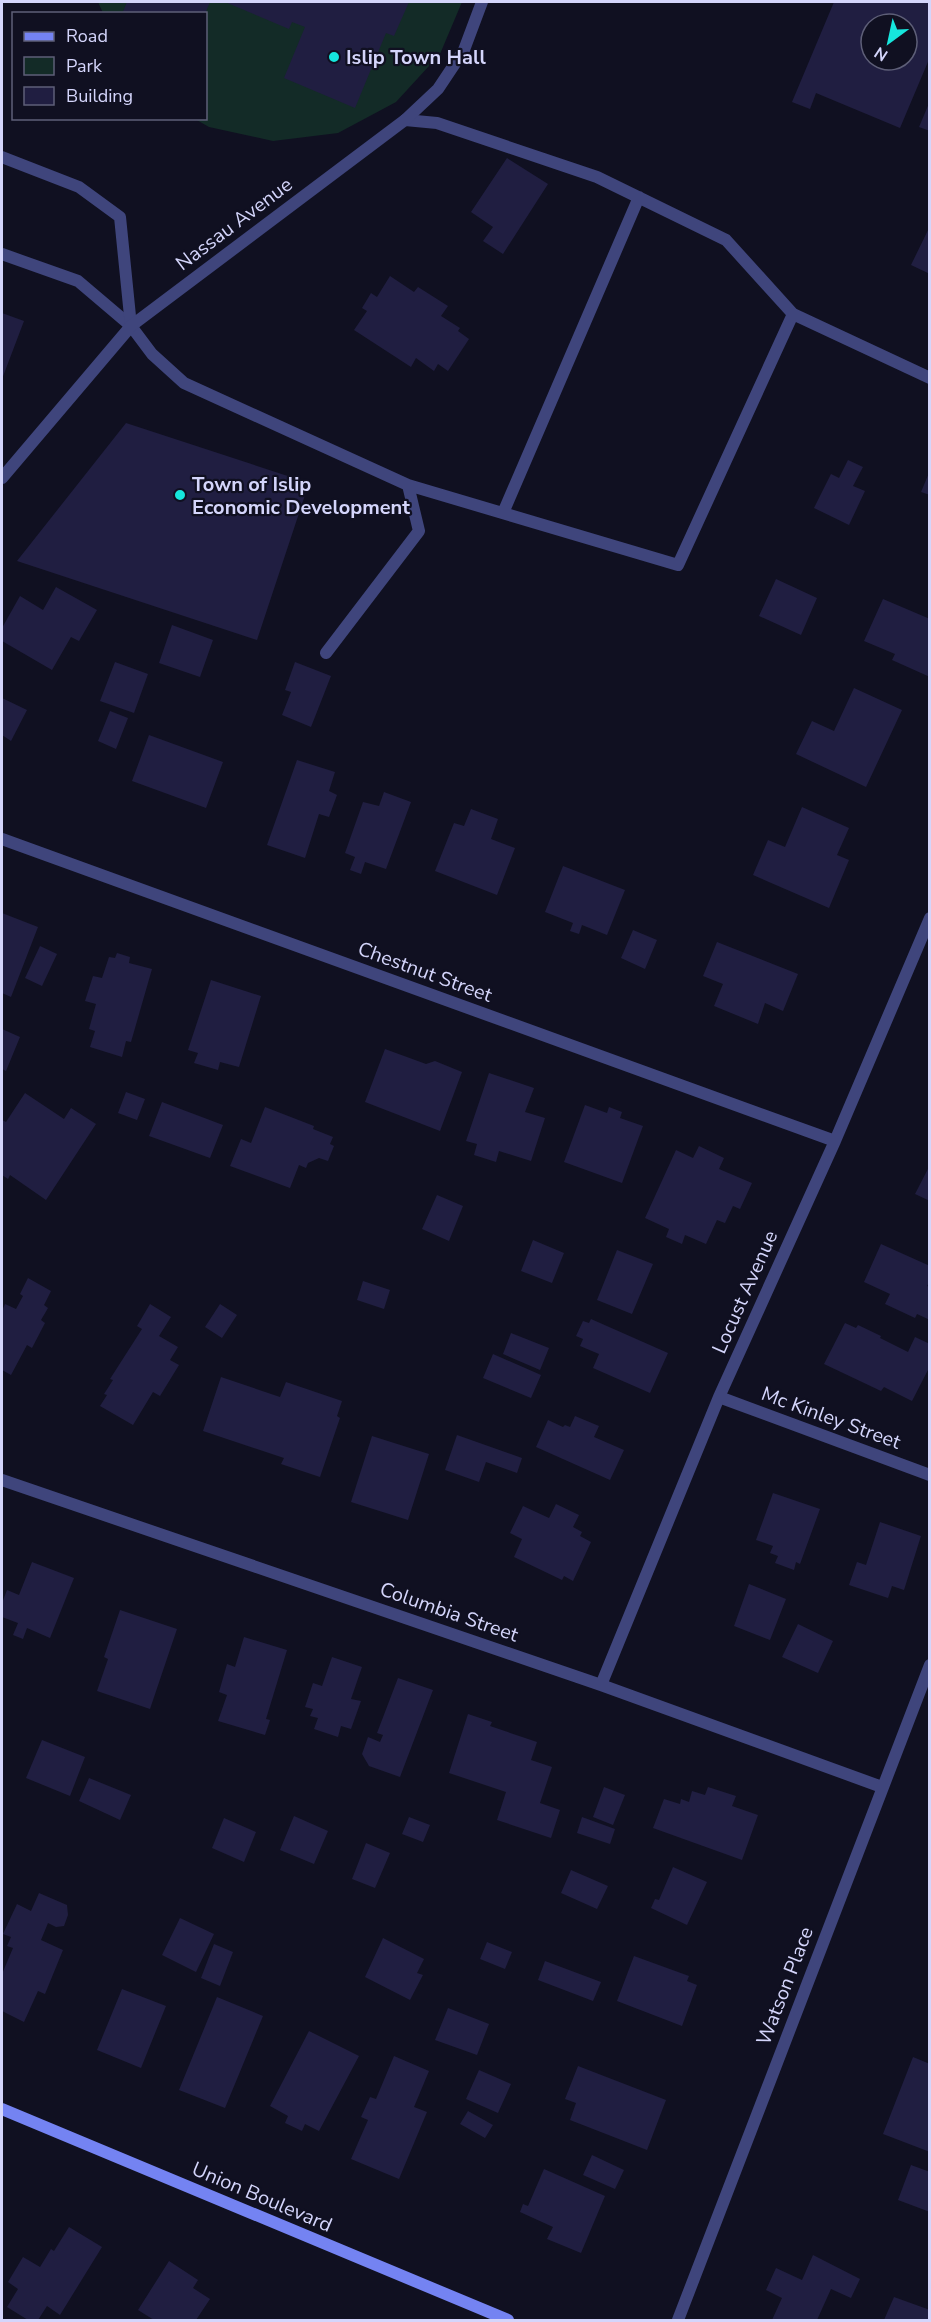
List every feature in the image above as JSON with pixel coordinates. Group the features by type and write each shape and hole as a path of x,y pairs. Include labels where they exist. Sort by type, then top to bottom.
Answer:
{"main road":[{"name":"Union Boulevard","path":"2,2109 508,2320"}],"street":[{"name":"Nassau Avenue","path":"2,478 131,326 405,120 438,89 464,50 482,2"},
{"path":"405,120 437,123 597,177 639,197 726,240 793,314 930,378"},
{"path":"2,157 79,186 120,217 131,326"},
{"path":"503,513 639,197"},
{"path":"2,254 74,279 131,326 152,354 184,382 408,485 678,565 793,314"},
{"path":"326,652 419,531 408,485"},
{"name":"Chestnut Street","path":"2,839 835,1141"},
{"name":"Locust Avenue","path":"601,1685 719,1397 835,1141 930,918"},
{"name":"Mc Kinley Street","path":"719,1397 930,1475"},
{"name":"Columbia Street","path":"2,1480 601,1685 882,1787"},
{"name":"Watson Place","path":"678,2320 930,1665"}],"green space":[{"path":"98,2 462,2 440,54 396,102 338,133 273,141 209,127 197,120 207,120 207,12 103,12"}],"building":[{"path":"127,2 210,2 206,12 123,12"},
{"name":"Islip Town Hall","path":"225,2 409,2 394,36 386,33 355,108 284,78 305,27 292,22 289,29"},
{"path":"834,2 930,2 930,57 900,128 816,93 810,109 792,102"},
{"path":"930,101 930,131 919,127"},
{"path":"507,158 548,184 503,254 483,241 493,227 471,212"},
{"path":"930,226 930,274 911,265"},
{"path":"390,276 414,292 418,287 448,306 441,316 460,328 458,331 469,339 448,371 438,364 434,371 416,358 411,367 354,330 367,311 362,308 371,293 377,297"},
{"path":"2,313 24,321 2,379"},
{"path":"126,423 309,483 257,640 17,561"},
{"path":"848,460 863,467 853,486 865,491 849,525 814,508 831,474 839,478"},
{"path":"930,473 930,495 921,492"},
{"path":"776,579 817,598 801,635 759,616"},
{"path":"56,587 97,610 79,641 71,637 52,670 2,641 2,628 20,596 43,610"},
{"path":"883,599 930,619 930,677 892,660 895,654 864,641"},
{"path":"172,625 213,640 200,677 159,663"},
{"path":"115,662 148,674 134,713 100,701"},
{"path":"295,662 331,676 311,727 282,715 291,692 285,690"},
{"path":"854,688 902,710 866,787 796,754 812,721 834,731"},
{"path":"2,698 27,710 11,741 2,735"},
{"path":"110,711 128,718 116,749 98,741"},
{"path":"149,735 223,762 206,808 132,781"},
{"path":"297,760 335,772 329,791 337,795 329,817 319,814 305,858 267,845"},
{"path":"384,792 411,802 386,869 365,862 361,874 350,870 355,857 345,853 363,802 379,806"},
{"path":"802,807 849,828 837,855 849,860 829,908 753,875 768,840 785,847"},
{"path":"471,809 498,819 491,839 515,848 497,895 435,871 454,823 464,826"},
{"path":"563,866 625,890 607,935 582,925 579,934 570,931 573,923 545,912"},
{"path":"2,913 38,927 11,997 2,993"},
{"path":"633,930 657,940 645,969 621,958"},
{"path":"717,942 798,974 783,1011 765,1003 758,1024 714,1006 723,984 703,976"},
{"path":"40,946 57,954 42,986 25,978"},
{"path":"117,953 130,957 129,963 152,969 131,1042 126,1041 122,1057 90,1047 95,1031 89,1029 96,1004 85,1001 93,976 102,978 109,957 115,958"},
{"path":"211,980 261,996 239,1067 220,1062 218,1070 194,1063 198,1053 188,1050"},
{"path":"2,1029 20,1037 6,1071 2,1069"},
{"path":"385,1049 426,1064 435,1061 462,1072 440,1131 365,1102"},
{"path":"489,1073 534,1088 525,1112 545,1118 531,1161 499,1151 496,1162 474,1155 477,1144 466,1141"},
{"path":"126,1092 145,1099 137,1120 118,1113"},
{"path":"25,1093 64,1119 71,1108 96,1124 46,1200 10,1175 8,1179 2,1175 2,1120 6,1122"},
{"path":"162,1102 223,1125 210,1158 149,1136"},
{"path":"585,1105 607,1113 609,1107 622,1112 620,1118 643,1126 622,1183 564,1162"},
{"path":"265,1107 314,1126 313,1129 333,1137 330,1144 334,1146 328,1161 319,1158 308,1163 306,1168 299,1165 290,1188 230,1166 241,1139 251,1143"},
{"path":"699,1146 724,1158 719,1169 752,1183 740,1209 733,1206 725,1223 717,1220 706,1244 685,1235 682,1244 666,1237 669,1229 645,1218 676,1150 693,1158"},
{"path":"930,1165 930,1201 915,1194"},
{"path":"437,1195 463,1206 449,1241 422,1229"},
{"path":"533,1240 564,1253 552,1283 521,1271"},
{"path":"881,1244 930,1266 930,1281 927,1286 930,1287 930,1320 917,1314 915,1318 885,1304 890,1294 864,1282"},
{"path":"617,1250 653,1264 632,1314 597,1300"},
{"path":"28,1278 51,1291 44,1305 48,1308 41,1320 45,1323 32,1348 27,1345 11,1375 2,1370 2,1311 5,1304 16,1309 23,1296 20,1294"},
{"path":"363,1281 390,1290 384,1309 357,1300"},
{"path":"150,1304 171,1317 159,1336 178,1347 170,1360 179,1365 160,1396 153,1392 133,1425 100,1406 113,1380 110,1379 142,1329 137,1326"},
{"path":"220,1304 237,1315 222,1338 205,1327"},
{"path":"591,1319 668,1353 650,1393 593,1368 599,1354 580,1346 583,1339 576,1336 583,1321 589,1323"},
{"path":"845,1323 856,1328 858,1325 908,1352 915,1337 930,1344 930,1366 912,1401 884,1387 881,1391 824,1364"},
{"path":"511,1333 549,1348 540,1370 503,1354"},
{"path":"493,1354 541,1375 531,1398 483,1378"},
{"path":"221,1377 280,1397 286,1382 342,1401 337,1416 340,1418 320,1477 281,1464 284,1458 203,1431"},
{"path":"575,1416 599,1426 594,1437 624,1450 610,1480 536,1447 548,1420 563,1427 565,1425 570,1427"},
{"path":"457,1435 522,1458 517,1473 486,1462 479,1482 445,1470"},
{"path":"372,1436 429,1454 408,1520 351,1502"},
{"path":"773,1493 820,1509 800,1564 796,1562 794,1570 775,1563 778,1556 770,1553 773,1546 756,1540"},
{"path":"556,1504 579,1515 573,1527 582,1532 580,1536 591,1542 573,1581 564,1576 562,1580 514,1557 522,1539 510,1533 523,1506 549,1518"},
{"path":"880,1522 921,1536 904,1590 892,1586 888,1598 849,1585 857,1562 866,1565"},
{"path":"32,1562 74,1578 50,1638 27,1628 23,1639 13,1635 18,1623 2,1617 2,1603 7,1590 19,1595"},
{"path":"749,1584 786,1599 770,1640 734,1626"},
{"path":"120,1610 177,1629 150,1709 97,1691 108,1659 104,1657"},
{"path":"798,1624 833,1641 818,1673 782,1657"},
{"path":"244,1637 287,1650 266,1719 270,1720 265,1735 218,1721 227,1695 219,1692 227,1664 235,1667"},
{"path":"332,1657 362,1667 351,1699 361,1701 351,1729 341,1726 338,1737 314,1729 318,1718 310,1716 313,1709 305,1707 313,1683 322,1686"},
{"path":"398,1678 433,1690 400,1777 369,1766 362,1754 368,1737 380,1742 383,1735 377,1733"},
{"path":"468,1714 492,1722 490,1726 537,1742 531,1760 552,1767 540,1803 560,1810 551,1838 497,1820 506,1792 449,1773"},
{"path":"42,1740 85,1757 70,1796 26,1778"},
{"path":"89,1778 131,1795 120,1820 79,1801"},
{"path":"604,1787 625,1795 613,1825 593,1817"},
{"path":"708,1787 736,1796 732,1806 758,1815 742,1860 653,1828 664,1799 680,1804 681,1799 689,1802 692,1791 705,1795"},
{"path":"294,1816 328,1831 314,1864 280,1850"},
{"path":"409,1817 430,1825 423,1842 402,1834"},
{"path":"582,1817 615,1829 610,1844 577,1833"},
{"path":"224,1818 256,1832 244,1862 212,1848"},
{"path":"366,1843 390,1853 375,1888 352,1879"},
{"path":"673,1867 707,1882 687,1925 651,1908 655,1899 659,1900"},
{"path":"571,1870 608,1886 597,1909 561,1893"},
{"path":"39,1893 67,1905 68,1915 64,1926 56,1927 48,1923 41,1940 63,1950 45,1994 38,1991 24,2022 2,2011 2,1974 13,1948 7,1946 11,1937 3,1934 17,1904 31,1911"},
{"path":"180,1918 214,1934 196,1972 162,1955"},
{"path":"383,1938 424,1959 417,1973 423,1975 410,2000 365,1977"},
{"path":"487,1942 512,1952 505,1969 480,1959"},
{"path":"214,1944 233,1952 220,1986 201,1978"},
{"path":"634,1956 689,1976 687,1981 697,1985 682,2026 617,2001"},
{"path":"545,1961 601,1982 593,2001 538,1980"},
{"path":"122,1989 166,2006 141,2068 97,2050"},
{"path":"217,1997 263,2016 225,2108 179,2090"},
{"path":"448,2008 489,2024 477,2055 435,2040"},
{"path":"309,2031 359,2056 319,2131 305,2124 302,2131 285,2123 288,2116 270,2106"},
{"path":"394,2056 429,2071 414,2107 427,2112 399,2179 351,2159 368,2120 361,2117 370,2097 376,2099"},
{"path":"913,2057 930,2064 930,2152 883,2134"},
{"path":"578,2066 666,2100 647,2150 570,2120 576,2103 565,2099"},
{"path":"479,2070 511,2084 498,2113 466,2099"},
{"path":"468,2111 493,2125 485,2138 460,2124"},
{"path":"592,2155 624,2170 615,2189 583,2175"},
{"path":"911,2165 930,2172 930,2212 898,2200"},
{"path":"544,2169 605,2196 581,2253 547,2239 553,2227 520,2212 523,2204 528,2206"},
{"path":"69,2227 102,2247 60,2315 47,2306 38,2320 28,2320 7,2307 18,2289 8,2282 23,2257 40,2267 51,2249 54,2251"},
{"path":"813,2255 860,2279 851,2298 831,2289 817,2320 772,2320 782,2298 766,2290 776,2268 802,2280"},
{"path":"169,2261 198,2280 193,2288 210,2299 196,2320 154,2320 138,2310"},
{"path":"894,2297 930,2310 930,2320 884,2320"}],"place":[{"name":"Islip Town Hall","path":"334,57"},
{"name":"Town of Islip Economic Development","path":"180,495"}]}
